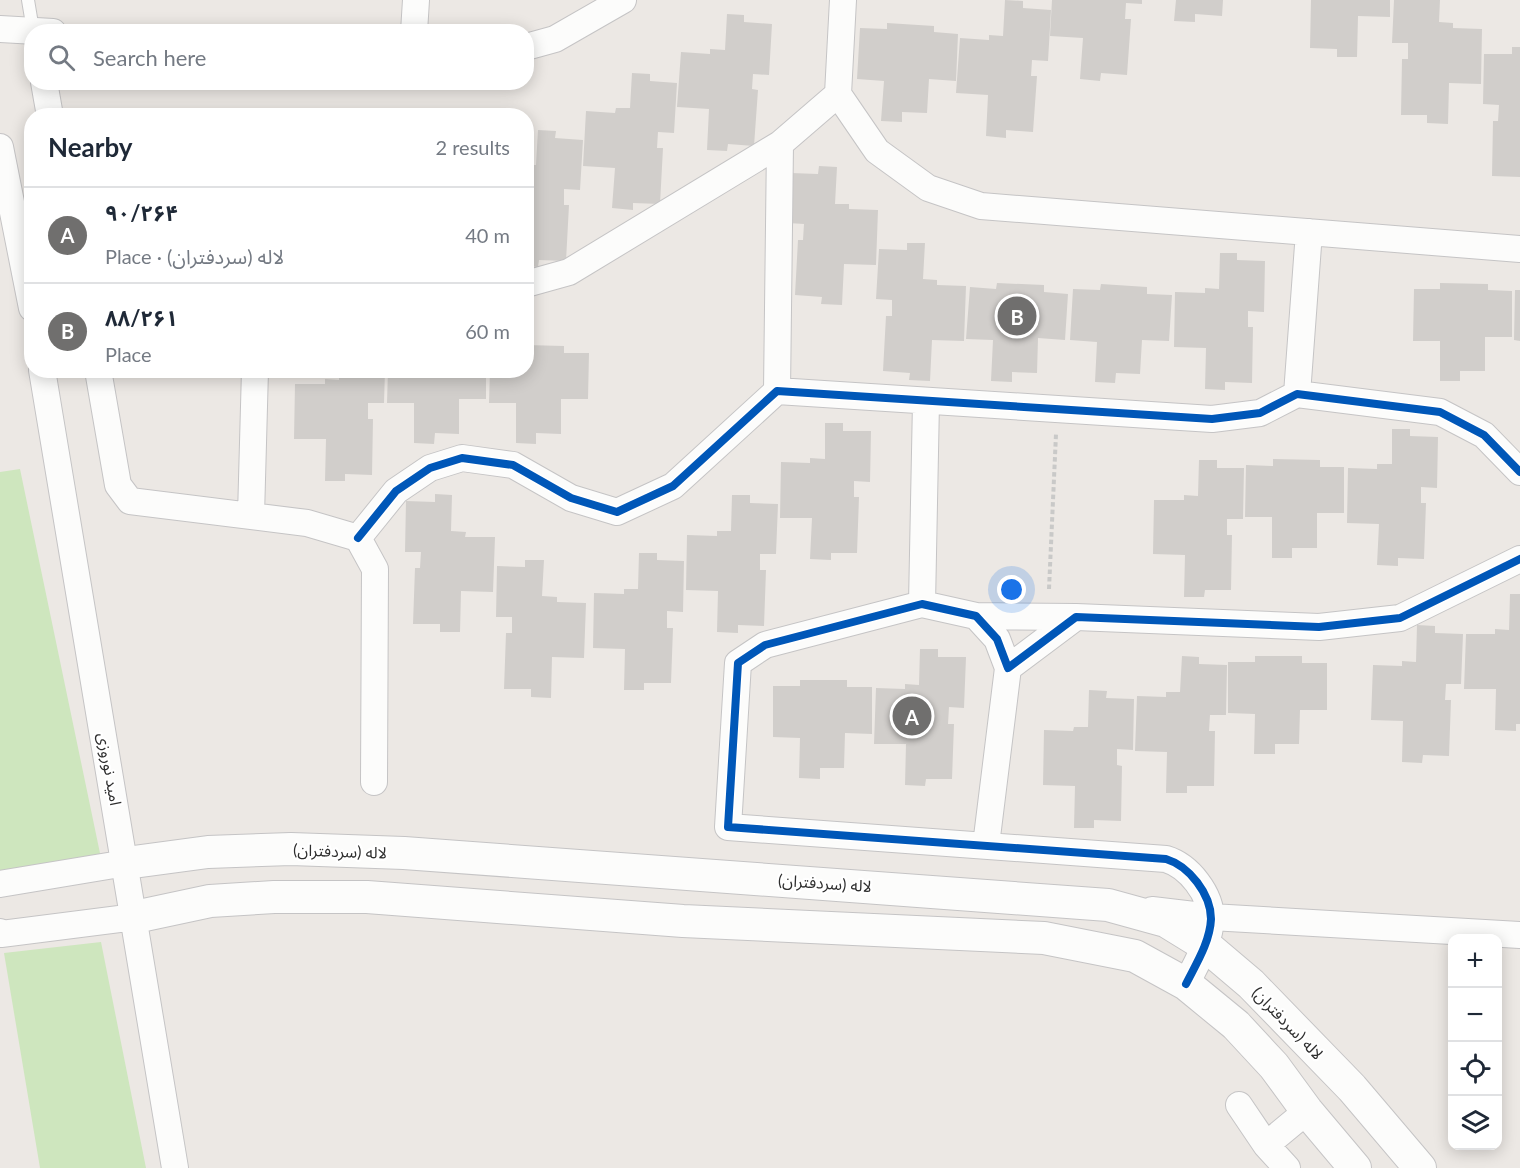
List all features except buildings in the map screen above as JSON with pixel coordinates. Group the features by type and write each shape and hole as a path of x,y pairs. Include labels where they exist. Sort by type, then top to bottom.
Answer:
{"street":[{"path":"414,24 416,0"},
{"path":"534,45 555,39 623,0"},
{"path":"843,0 837,94 877,151 928,188 981,207 1520,249"},
{"path":"0,29 24,30"},
{"path":"45,90 49,108"},
{"path":"534,282 569,272 780,144 837,94"},
{"path":"358,538 396,490 430,468 462,458 513,465 571,498 617,512 674,486 777,391 780,144"},
{"path":"0,147 24,251"},
{"path":"1297,394 1309,232"},
{"name":"امید نوروزی","path":"43,378 175,1168"},
{"path":"99,378 118,485 130,501 307,523 358,538 375,569 374,782"},
{"path":"250,516 255,378"},
{"path":"777,391 1212,419 1260,413 1297,394 1440,412 1484,435 1520,472"},
{"path":"922,604 926,402"},
{"path":"1185,984 1208,931 1199,884 1179,863 1166,859 728,827 738,663 765,645 922,604 976,616 1076,617 1319,627 1400,618 1520,559"},
{"path":"976,616 997,639 1008,668 986,846"},
{"path":"1008,668 1076,617"},
{"name":"لاله (سردفتران)","path":"126,863 208,852 291,849 404,853 1108,905 1208,931 1251,984 1336,1072 1420,1168"},
{"path":"0,884 126,863"},
{"path":"683,874 683,921"},
{"path":"0,932 1,934 135,917 210,902 274,897 367,897 683,921 1044,938 1135,956 1185,984 1236,1025 1274,1066 1307,1111 1355,1168"},
{"path":"1208,931 1520,935"},
{"path":"1239,1105 1266,1145 1287,1168"},
{"path":"1266,1145 1307,1111"}],"lane":[{"path":"28,0 37,24"}],"path":[{"path":"1048,617 1057,410"}],"green space":[{"path":"20,469 101,858 0,872 0,472"},
{"path":"101,942 146,1168 40,1168 4,953"}],"cycle path":[{"path":"358,538 396,491 430,468 462,458 513,465 571,498 617,512 673,486 777,391 1212,419 1260,413 1297,394 1440,412 1484,435 1520,472"},
{"path":"1186,984 1208,936 1210,910 1197,882 1183,868 1166,859 728,827 738,663 765,645 922,604 976,616 997,639 1008,668 1076,617 1319,627 1400,618 1520,559"}],"place":[{"name":"۸۸/۲۶۱","path":"1017,316"},
{"name":"۹۰/۲۶۴","path":"912,716"}]}
